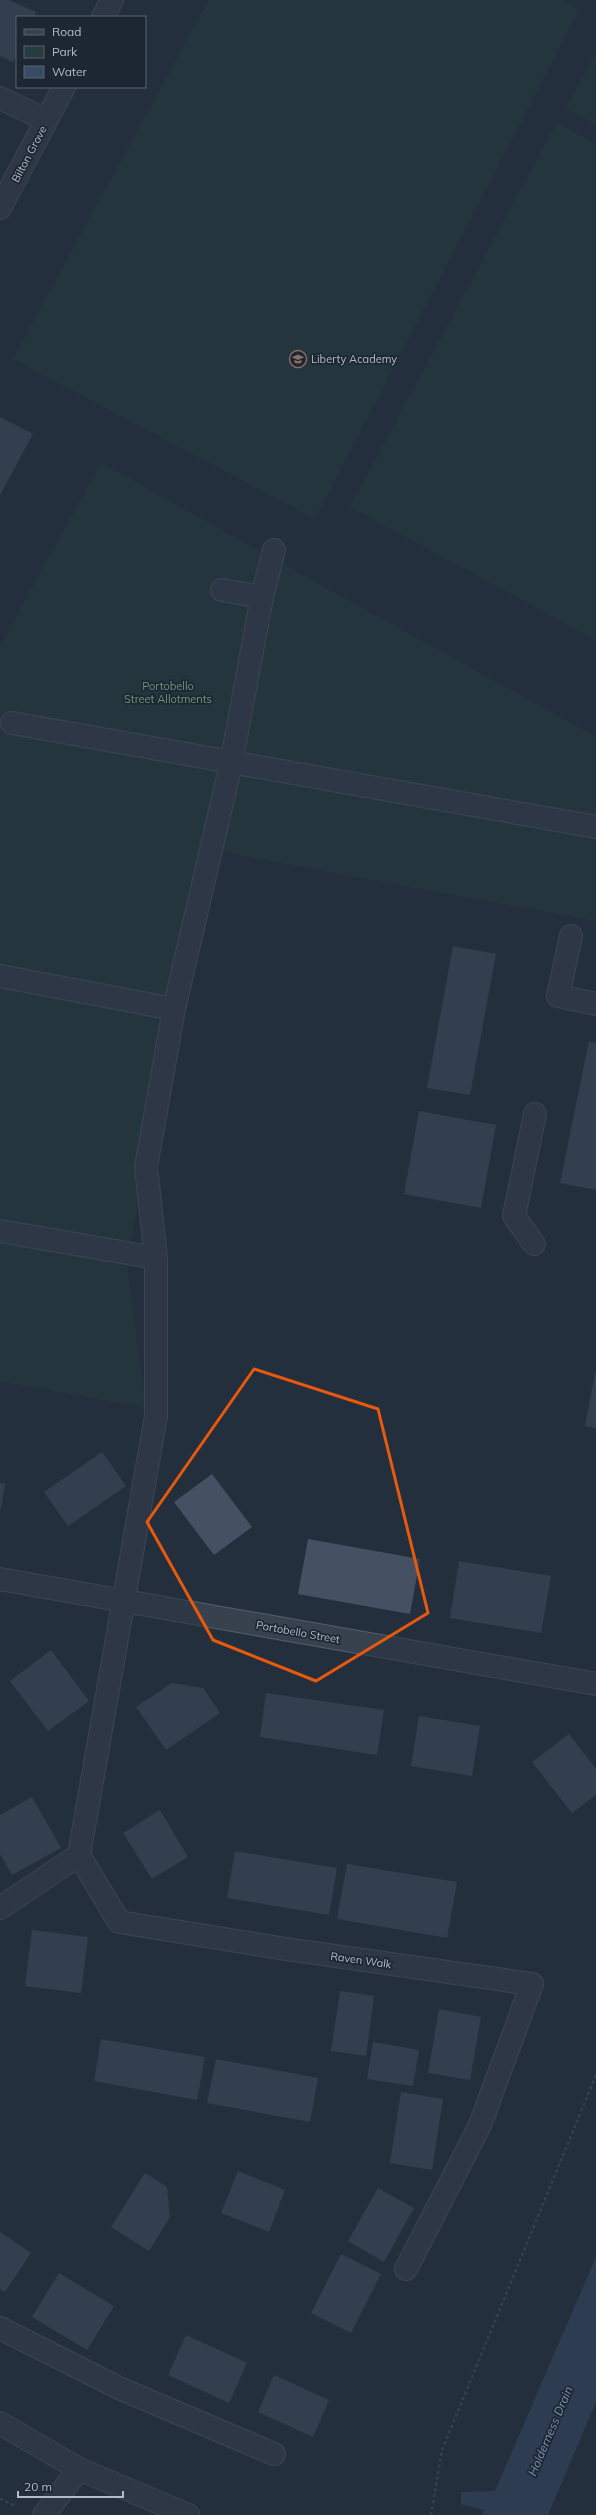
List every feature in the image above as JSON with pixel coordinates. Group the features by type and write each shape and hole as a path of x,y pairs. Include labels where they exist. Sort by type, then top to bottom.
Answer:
{"street":[{"path":"104,16 112,0"},
{"name":"Bilton Grove","path":"0,208 63,88"},
{"name":"Bilton Grove","path":"0,98 46,120"},
{"path":"0,1908 79,1855 156,1416 156,1258 146,1167 174,1009 231,764 262,597 274,550"},
{"path":"222,590 262,597"},
{"path":"12,723 231,764 596,827"},
{"path":"570,936 558,996 596,1004"},
{"path":"0,976 174,1009"},
{"path":"534,1244 514,1216 535,1114"},
{"path":"0,1231 156,1258"},
{"name":"Portobello Street","path":"0,1579 596,1684"},
{"name":"Raven Walk","path":"79,1855 119,1922 286,1949 532,1984 480,2125 406,2269"},
{"path":"0,2328 119,2388 274,2454"},
{"path":"0,2423 79,2469 188,2515"},
{"path":"44,2515 79,2469"}],"path":[{"path":"431,2515 442,2450 596,2076"}],"highlighted area":[{"path":"254,1369 378,1409 428,1613 316,1681 213,1640 147,1522"}],"green space":[{"path":"209,0 562,0 579,10 315,519 13,359"},
{"path":"596,53 596,125 566,108"},
{"path":"557,122 596,144 596,640 350,507"},
{"name":"Portobello Street Allotments","path":"101,463 596,737 596,921 222,852 126,1258 146,1408 0,1381 0,646"}],"water":[{"name":"Holderness Drain","path":"596,2257 596,2402 548,2515 482,2515 484,2510 461,2504 461,2492 495,2491"}],"building":[{"path":"0,0 9,0 36,12 34,16 16,16 16,56 13,62 0,56"},
{"path":"0,417 33,434 0,495"},
{"path":"453,946 496,954 470,1095 427,1088"},
{"path":"589,1041 596,1043 596,1190 560,1183"},
{"path":"419,1111 496,1125 481,1208 404,1194"},
{"path":"596,1373 596,1428 585,1426"},
{"path":"102,1452 126,1486 68,1526 44,1492"},
{"path":"212,1474 252,1527 214,1555 174,1502"},
{"path":"0,1483 5,1484 1,1508 0,1508"},
{"path":"308,1539 420,1559 410,1614 298,1594"},
{"path":"459,1561 551,1576 541,1633 450,1618"},
{"path":"51,1650 89,1701 48,1731 10,1681"},
{"path":"172,1683 203,1688 220,1713 166,1750 136,1707"},
{"path":"266,1693 384,1710 377,1755 260,1737"},
{"path":"419,1716 480,1726 472,1776 411,1766"},
{"path":"569,1734 596,1769 596,1795 572,1813 532,1762"},
{"path":"32,1797 61,1848 12,1875 0,1854 0,1815"},
{"path":"160,1810 188,1857 152,1879 123,1833"},
{"path":"235,1851 337,1868 329,1915 227,1898"},
{"path":"347,1864 457,1882 447,1938 337,1919"},
{"path":"32,1930 88,1937 81,1993 25,1986"},
{"path":"340,1991 374,1996 366,2056 331,2051"},
{"path":"439,2009 481,2017 470,2080 428,2073"},
{"path":"101,2039 205,2057 197,2100 94,2081"},
{"path":"373,2042 419,2050 413,2086 367,2079"},
{"path":"216,2059 318,2078 310,2122 207,2103"},
{"path":"401,2092 443,2099 432,2170 390,2163"},
{"path":"238,2171 285,2190 269,2232 221,2213"},
{"path":"145,2173 167,2187 170,2217 149,2251 111,2227"},
{"path":"378,2188 414,2208 384,2262 348,2241"},
{"path":"0,2232 31,2253 5,2292 0,2289"},
{"path":"341,2254 381,2274 351,2333 311,2313"},
{"path":"59,2273 114,2306 87,2350 32,2317"},
{"path":"186,2335 247,2363 229,2403 168,2375"},
{"path":"274,2375 329,2400 313,2437 258,2412"}],"place":[{"name":"Liberty Academy","path":"298,359"}]}
